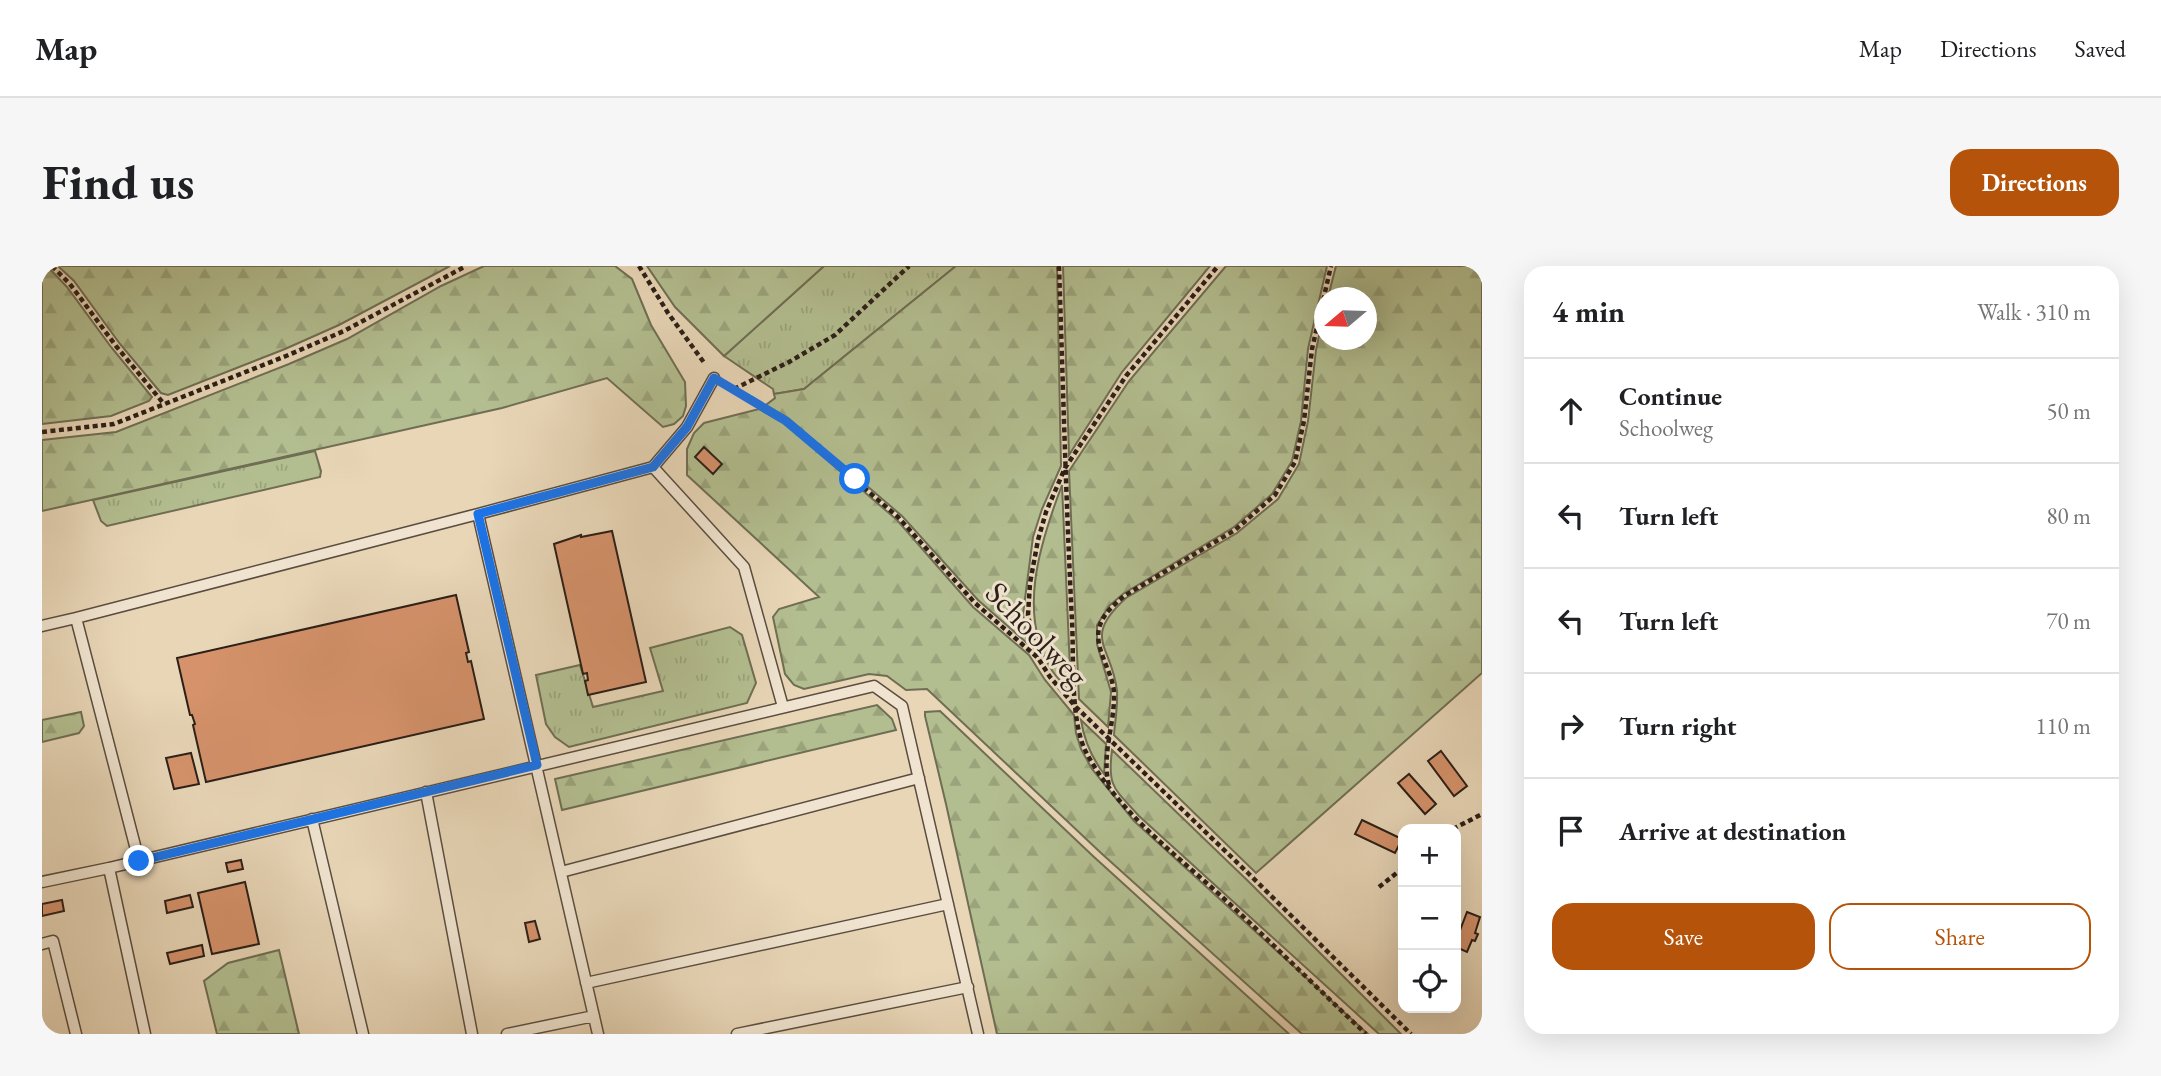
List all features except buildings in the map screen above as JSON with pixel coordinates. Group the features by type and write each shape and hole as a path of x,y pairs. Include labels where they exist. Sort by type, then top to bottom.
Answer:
{"lane":[{"path":"42,626 653,467 687,427 714,378"},
{"path":"653,467 744,567 783,707"},
{"path":"478,514 598,1034"},
{"path":"76,618 139,861"},
{"path":"42,882 874,686 902,706 978,1034"},
{"path":"561,872 919,778"},
{"path":"426,792 472,1034"},
{"path":"312,819 363,1034"},
{"path":"108,868 145,1034"},
{"path":"586,983 948,904"},
{"path":"42,944 53,941 76,1034"},
{"path":"737,1034 968,988"},
{"path":"507,1034 594,1016"}],"path":[{"path":"52,266 70,284 164,404"},
{"path":"42,432 114,424 344,331 466,266"},
{"name":"Schoolweg","path":"639,266 714,378 786,421 898,517 975,603 1038,657 1050,677 1076,707 1411,1034"},
{"path":"734,389 789,362 835,335 909,266"},
{"path":"1059,266 1076,707 1079,733 1085,749 1110,788 1136,819 1366,1034"},
{"path":"1038,657 1028,615 1030,583 1046,512 1065,468 1126,376 1217,266"},
{"path":"1110,788 1106,771 1114,692 1099,644 1099,626 1110,609 1124,596 1235,530 1275,495 1295,463 1304,421 1312,349 1331,266"},
{"path":"1461,825 1482,814"},
{"path":"1379,887 1398,872"}],"green space":[{"path":"42,266 47,266 67,287 152,397 149,401 111,416 42,424"},
{"path":"58,266 450,266 339,325 168,395 161,393 120,344 74,281"},
{"path":"484,266 615,266 632,279 651,325 685,382 686,406 683,416 674,424 663,427 607,378 502,408 42,511 42,440 116,432 289,364 347,339 441,286"},
{"path":"647,266 824,266 724,356 675,307"},
{"path":"824,266 956,266 804,389 774,394 773,389 724,356"},
{"path":"956,266 1057,266 1061,466 1033,537 1023,614 1027,643 978,600 902,516 788,418 766,405 775,398 774,394 804,389"},
{"path":"1063,266 1210,266 1122,372 1069,455"},
{"path":"1226,266 1327,266 1322,287 1314,287 1314,323 1308,349 1301,421 1292,461 1272,494 1234,527 1123,594 1109,606 1097,625 1097,644 1111,692 1108,727 1079,699 1069,471 1129,381"},
{"path":"1336,266 1482,266 1482,673 1256,873 1114,735 1117,691 1102,633 1112,612 1126,598 1237,533 1278,499 1299,464 1308,421 1316,350 1377,350 1377,287 1331,287"},
{"path":"759,409 784,423 897,520 973,607 1029,655 1045,680 1074,715 1081,749 1092,769 1134,821 1368,1034 1302,1034 1101,853 927,689 906,690 887,676 869,674 804,689 794,685 785,674 773,617 779,609 819,597 687,475 687,449 694,433 704,423"},
{"path":"315,451 321,471 320,477 107,526 101,521 93,500"},
{"path":"1062,485 1071,692 1053,672 1042,650 1034,604 1040,555"},
{"path":"730,627 742,635 756,683 747,703 569,747 555,737 546,724 536,675 580,665 593,707 663,691 650,648"},
{"path":"877,705 892,719 896,730 562,810 555,779"},
{"path":"940,711 1094,857 1289,1034 997,1034 925,716 925,712"},
{"path":"81,712 84,726 79,733 42,742 42,720"},
{"path":"1081,720 1106,744 1104,774 1089,748"},
{"path":"1112,750 1401,1034 1379,1034 1139,816 1124,800 1112,780"},
{"path":"279,950 299,1034 217,1034 204,981 228,963"}],"route":[{"path":"139,861 537,765 478,514 653,467 687,427 714,378 786,421 855,479"}]}
